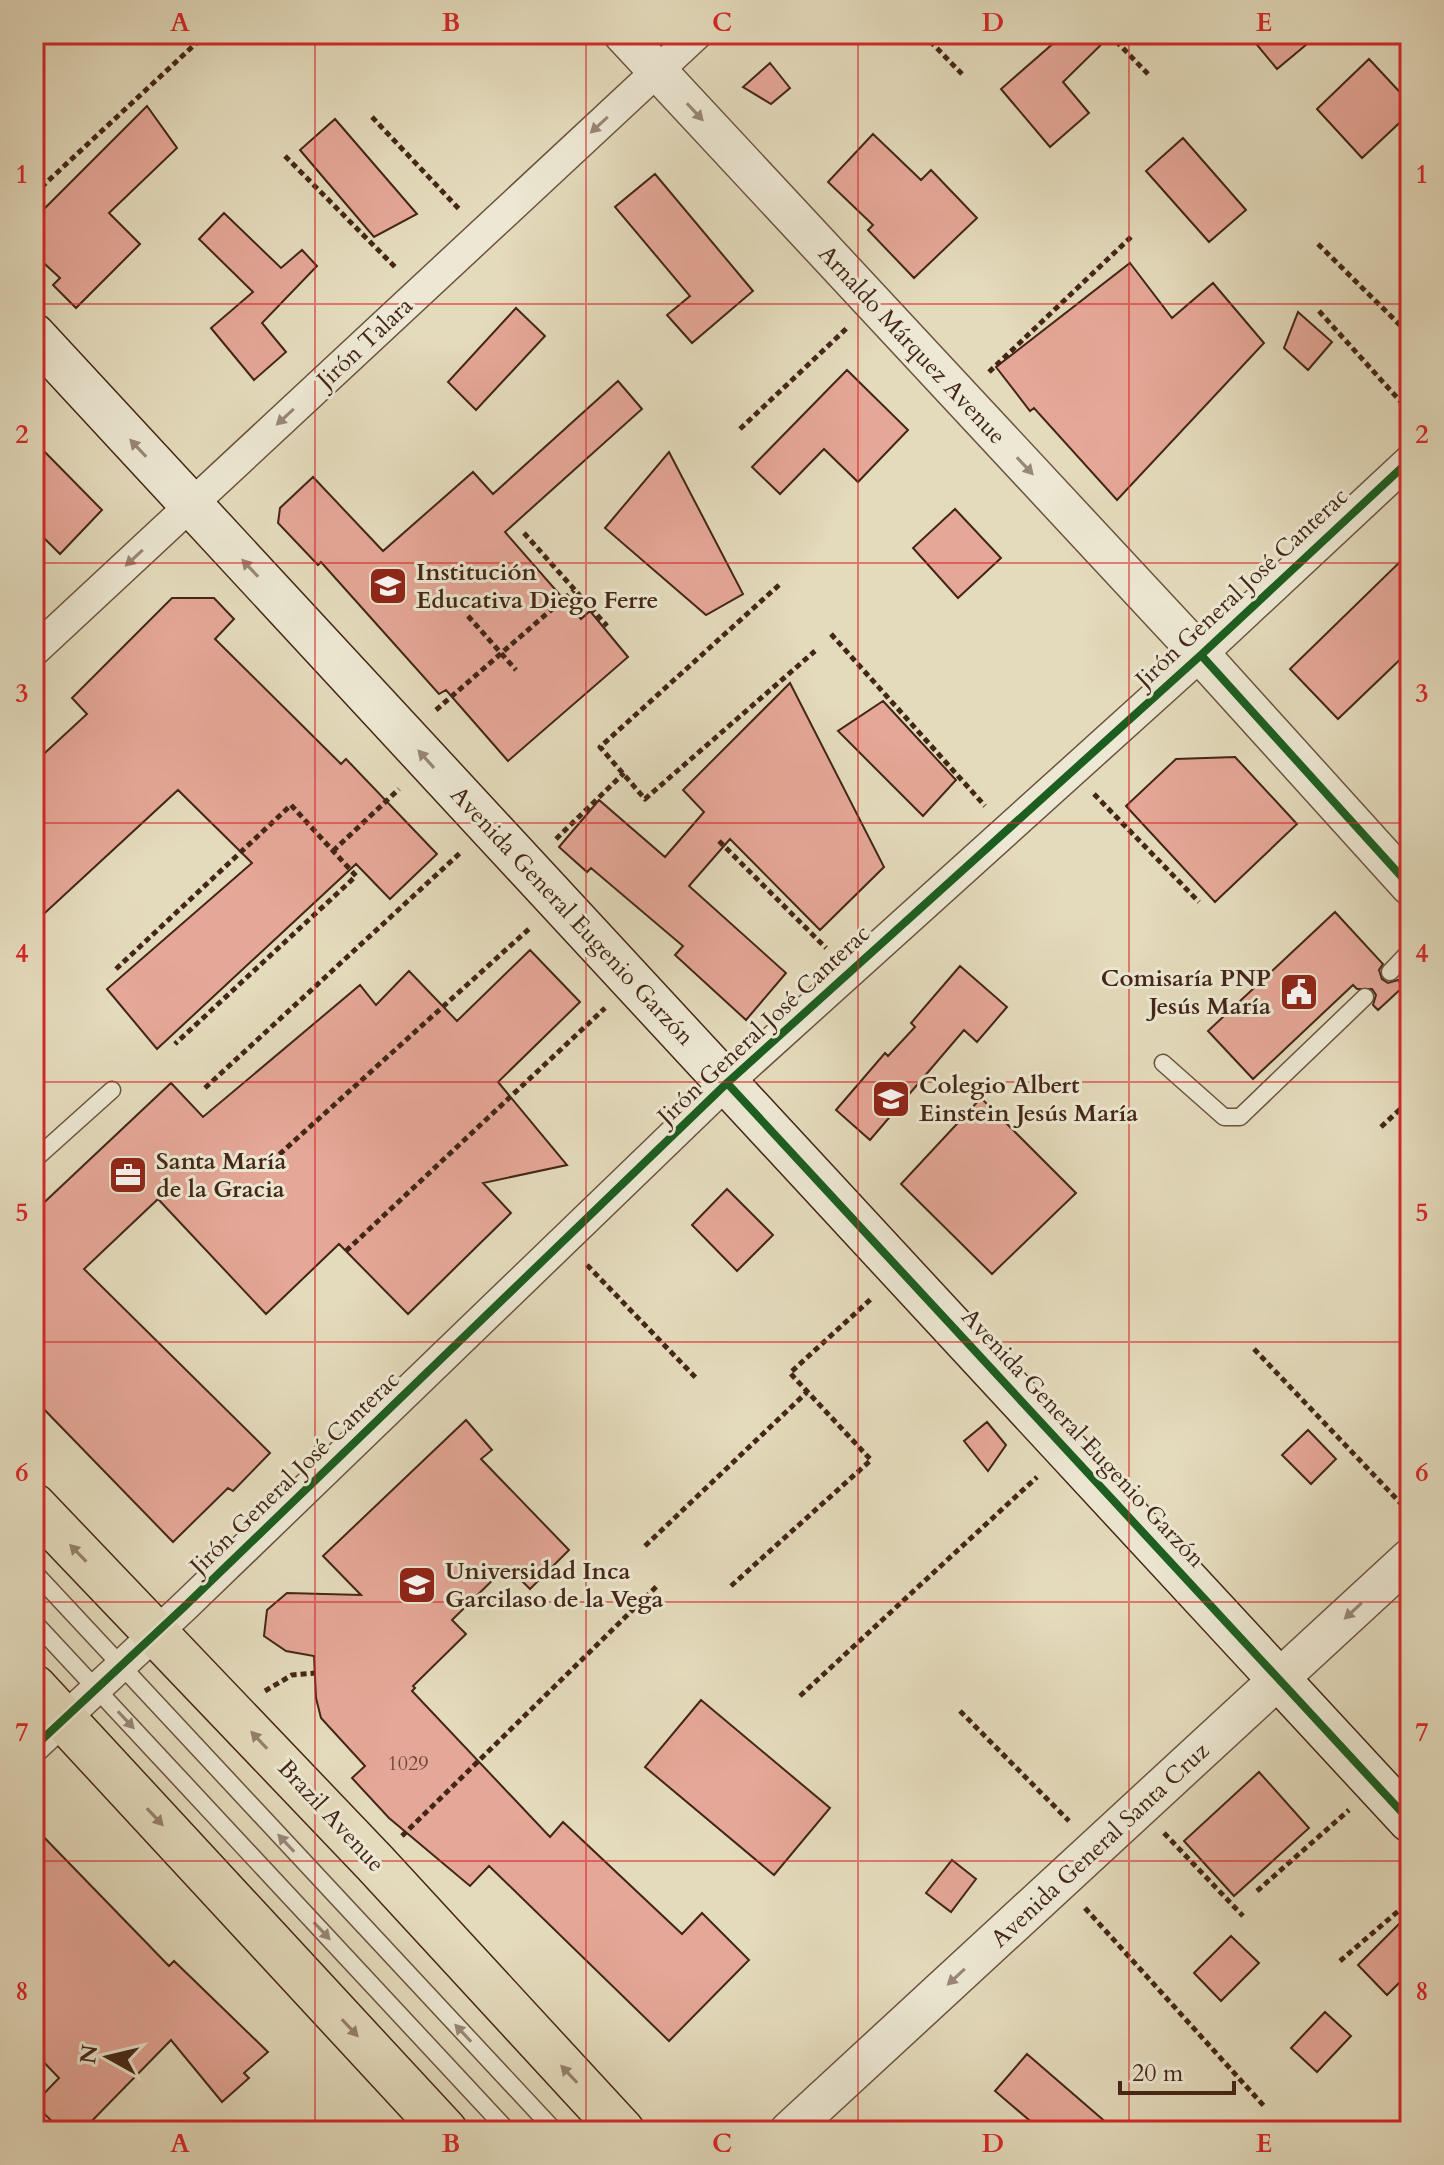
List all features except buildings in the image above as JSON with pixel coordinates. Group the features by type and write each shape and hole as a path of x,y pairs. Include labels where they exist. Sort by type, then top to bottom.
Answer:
{"main road":[{"name":"Avenida General Eugenio Garzón","path":"34,335 1410,1821"},
{"name":"Brazil Avenue","path":"34,1506 375,1863 622,2131"},
{"path":"34,1687 49,1733 445,2131"}],"street":[{"name":"Arnaldo Márquez Avenue","path":"623,34 1201,655 1410,886"},
{"name":"Jirón Talara","path":"34,651 697,34"},
{"name":"Jirón General José Canterac","path":"49,1733 727,1083 1201,655 1410,460"},
{"name":"Avenida General Santa Cruz","path":"789,2131 1410,1558"}],"lane":[{"path":"1390,972 1410,951"},
{"path":"1163,1063 1224,1117 1240,1117 1365,997"},
{"path":"34,1160 112,1090"},
{"path":"34,1572 555,2131"},
{"path":"34,1622 508,2131"}],"path":[{"path":"34,194 206,34"},
{"path":"923,34 962,74"},
{"path":"1117,34 1113,38 1148,74"},
{"path":"372,117 482,233"},
{"path":"285,156 420,292"},
{"path":"962,398 1131,237"},
{"path":"1318,244 1410,335"},
{"path":"740,429 873,303"},
{"path":"1319,311 1410,412"},
{"path":"524,533 607,626"},
{"path":"779,585 600,747 645,799 815,651"},
{"path":"333,851 501,653 574,590"},
{"path":"468,616 516,670"},
{"path":"831,634 1007,830"},
{"path":"1072,772 1199,902"},
{"path":"526,867 624,773"},
{"path":"116,969 291,805 356,876 175,1044"},
{"path":"205,1088 489,826"},
{"path":"719,841 850,972"},
{"path":"272,1161 559,902"},
{"path":"346,1251 633,982"},
{"path":"1381,1127 1410,1100"},
{"path":"564,1241 697,1379"},
{"path":"731,1586 871,1460 790,1373 901,1271"},
{"path":"1254,1349 1410,1513"},
{"path":"645,1546 807,1392"},
{"path":"800,1696 1066,1449"},
{"path":"375,1863 658,1585"},
{"path":"960,1711 1096,1849"},
{"path":"1257,1891 1377,1785"},
{"path":"1140,1808 1243,1916"},
{"path":"1061,1881 1264,2106"},
{"path":"1340,1961 1410,1901"}],"cycle path":[{"path":"34,1747 184,1607 727,1083 1201,655 1410,460"},
{"path":"1201,655 1410,886"},
{"path":"727,1083 1410,1821"}],"place":[{"name":"Institución Educativa Diego Ferre","path":"388,586"},
{"name":"Comisaría PNP Jesús María","path":"1299,992"},
{"name":"Colegio Albert Einstein Jesús María","path":"891,1099"},
{"name":"Santa María de la Gracia","path":"128,1175"},
{"name":"Universidad Inca Garcilaso de la Vega","path":"417,1585"}]}
